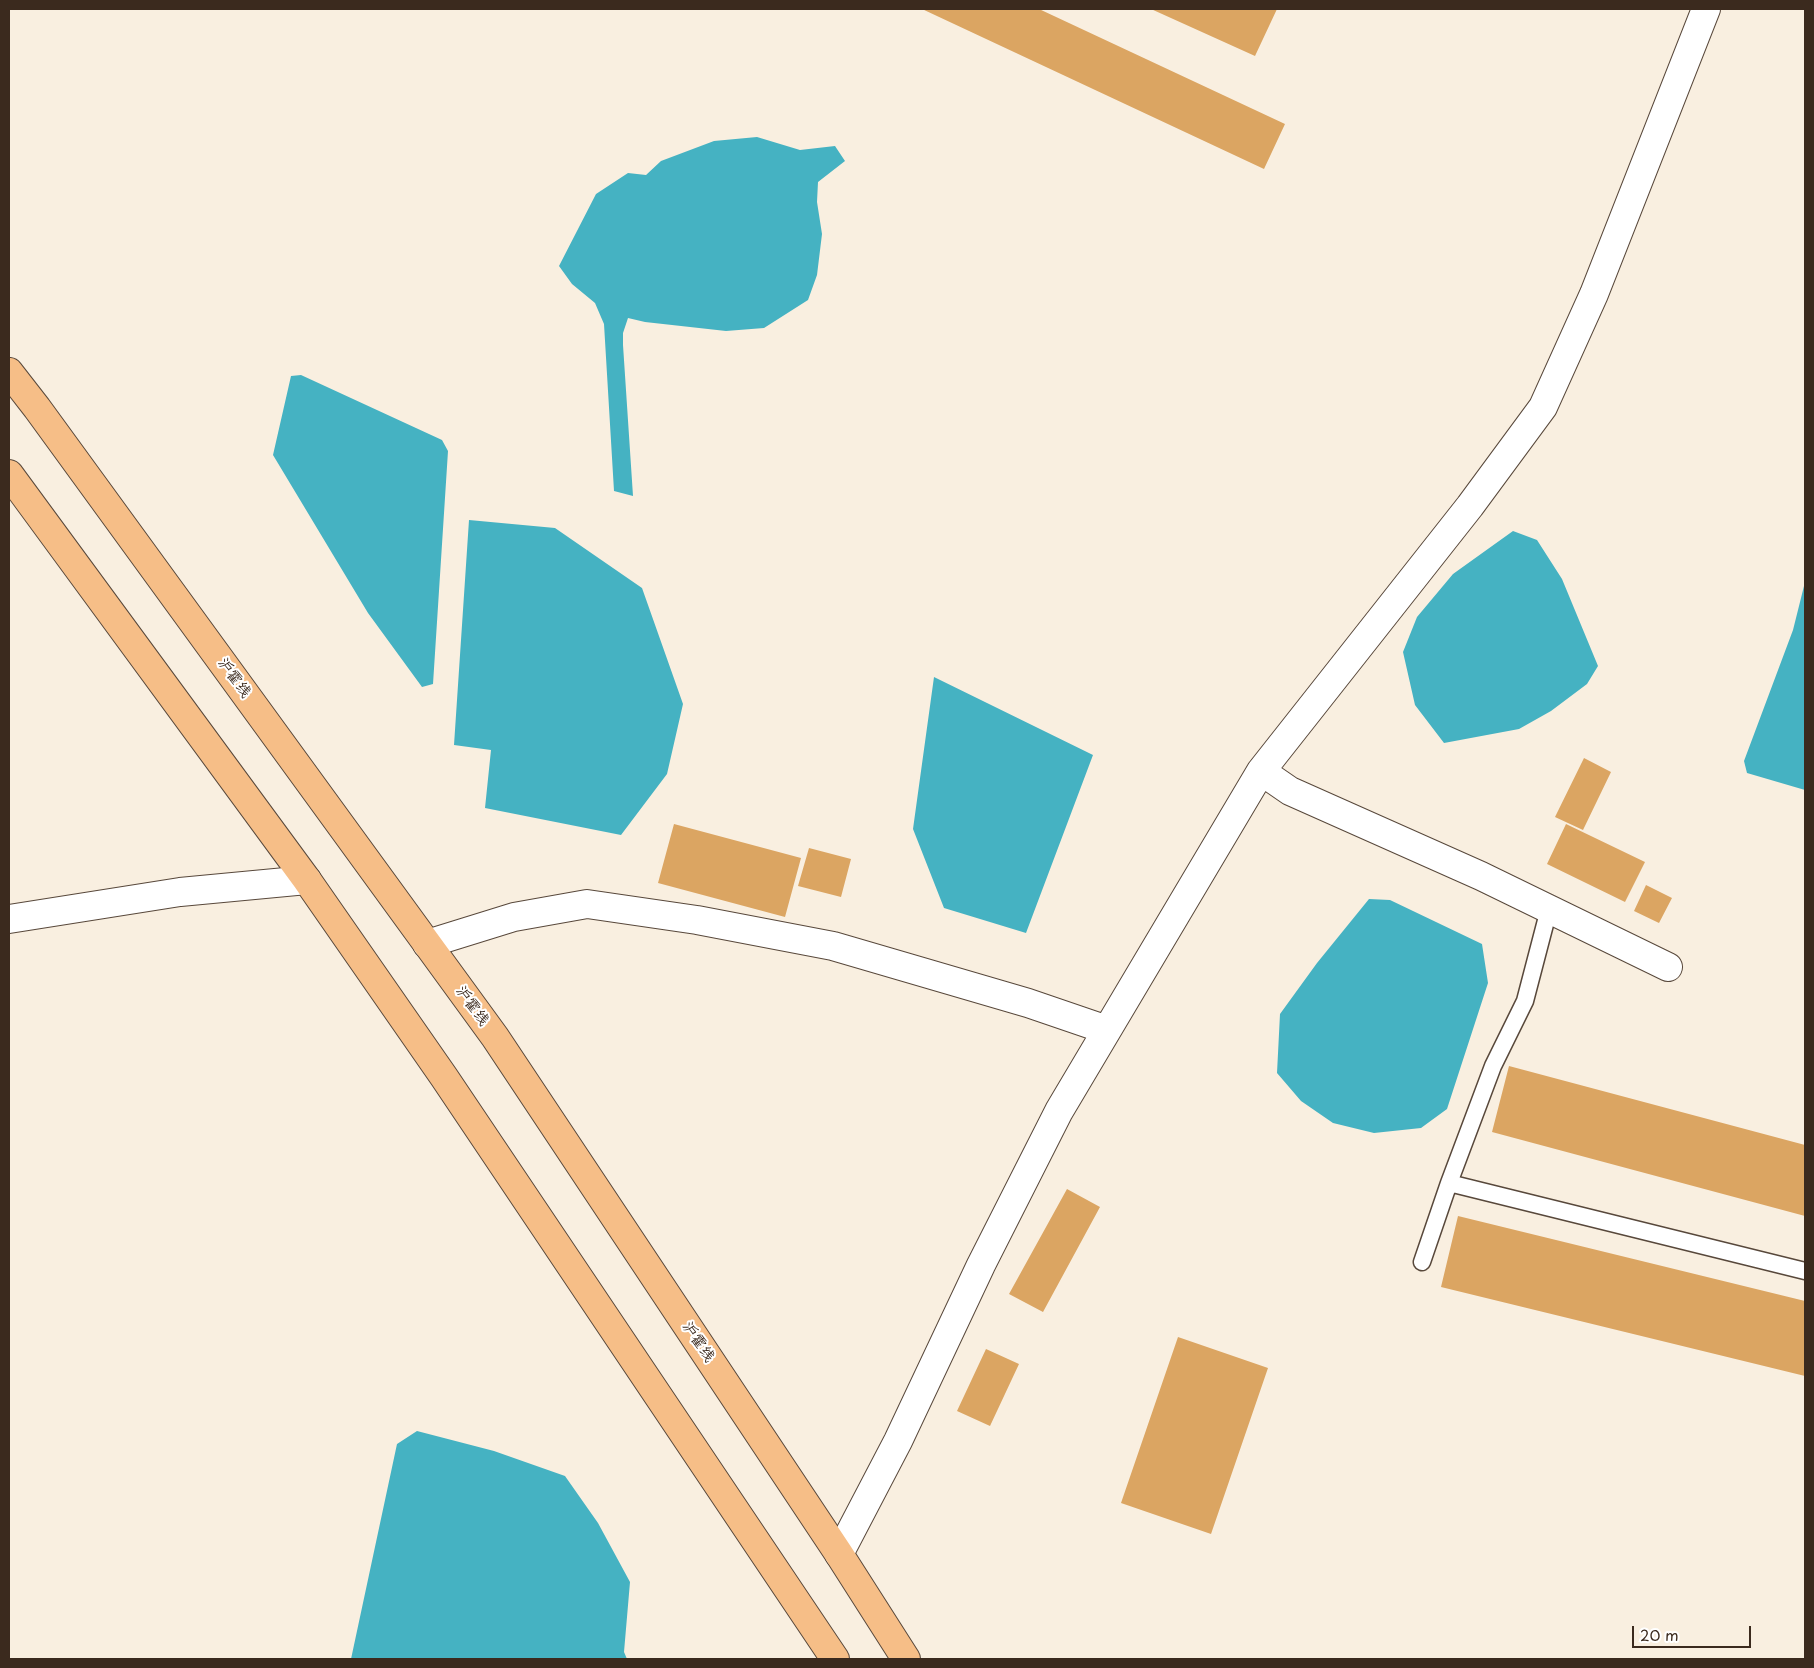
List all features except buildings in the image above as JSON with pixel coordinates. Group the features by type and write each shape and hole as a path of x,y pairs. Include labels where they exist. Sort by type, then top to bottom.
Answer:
{"highway":[{"name":"沪霍线","path":"9,372 495,1037 839,1554 906,1659"},
{"path":"9,474 306,880 444,1077 835,1659"}],"street":[{"path":"839,1554 898,1441 981,1265 1059,1111 1262,771 1470,506 1543,407 1594,294 1706,9"},
{"path":"1262,771 1290,791 1472,872 1668,967"},
{"path":"9,919 180,892 306,880"},
{"path":"427,944 514,917 587,904 697,920 833,946 1028,1002 1107,1030"}],"lane":[{"path":"1422,1262 1448,1183 1493,1066 1525,1001 1549,909"},
{"path":"1448,1183 1805,1271"}],"water":[{"path":"757,137 800,150 835,146 845,161 818,182 817,202 822,234 817,275 808,300 764,328 726,331 645,322 628,318 623,333 623,345 633,496 614,491 604,324 595,303 572,284 559,266 596,194 628,173 646,175 661,161 714,141"},
{"path":"301,375 442,440 448,451 433,684 422,687 368,613 273,455 291,376"},
{"path":"469,520 555,528 642,588 683,704 667,774 621,835 485,808 491,750 454,745"},
{"path":"1513,531 1537,540 1562,579 1598,666 1587,684 1551,711 1519,729 1444,743 1415,705 1403,652 1417,617 1453,574"},
{"path":"1805,582 1805,790 1747,773 1744,761 1793,630"},
{"path":"934,677 1093,755 1026,933 944,908 913,829"},
{"path":"1369,899 1390,900 1482,944 1488,983 1447,1109 1421,1128 1374,1133 1333,1123 1301,1101 1277,1073 1280,1014 1317,963"},
{"path":"417,1431 494,1451 565,1476 598,1523 630,1582 624,1652 627,1659 351,1659 397,1444"}]}
